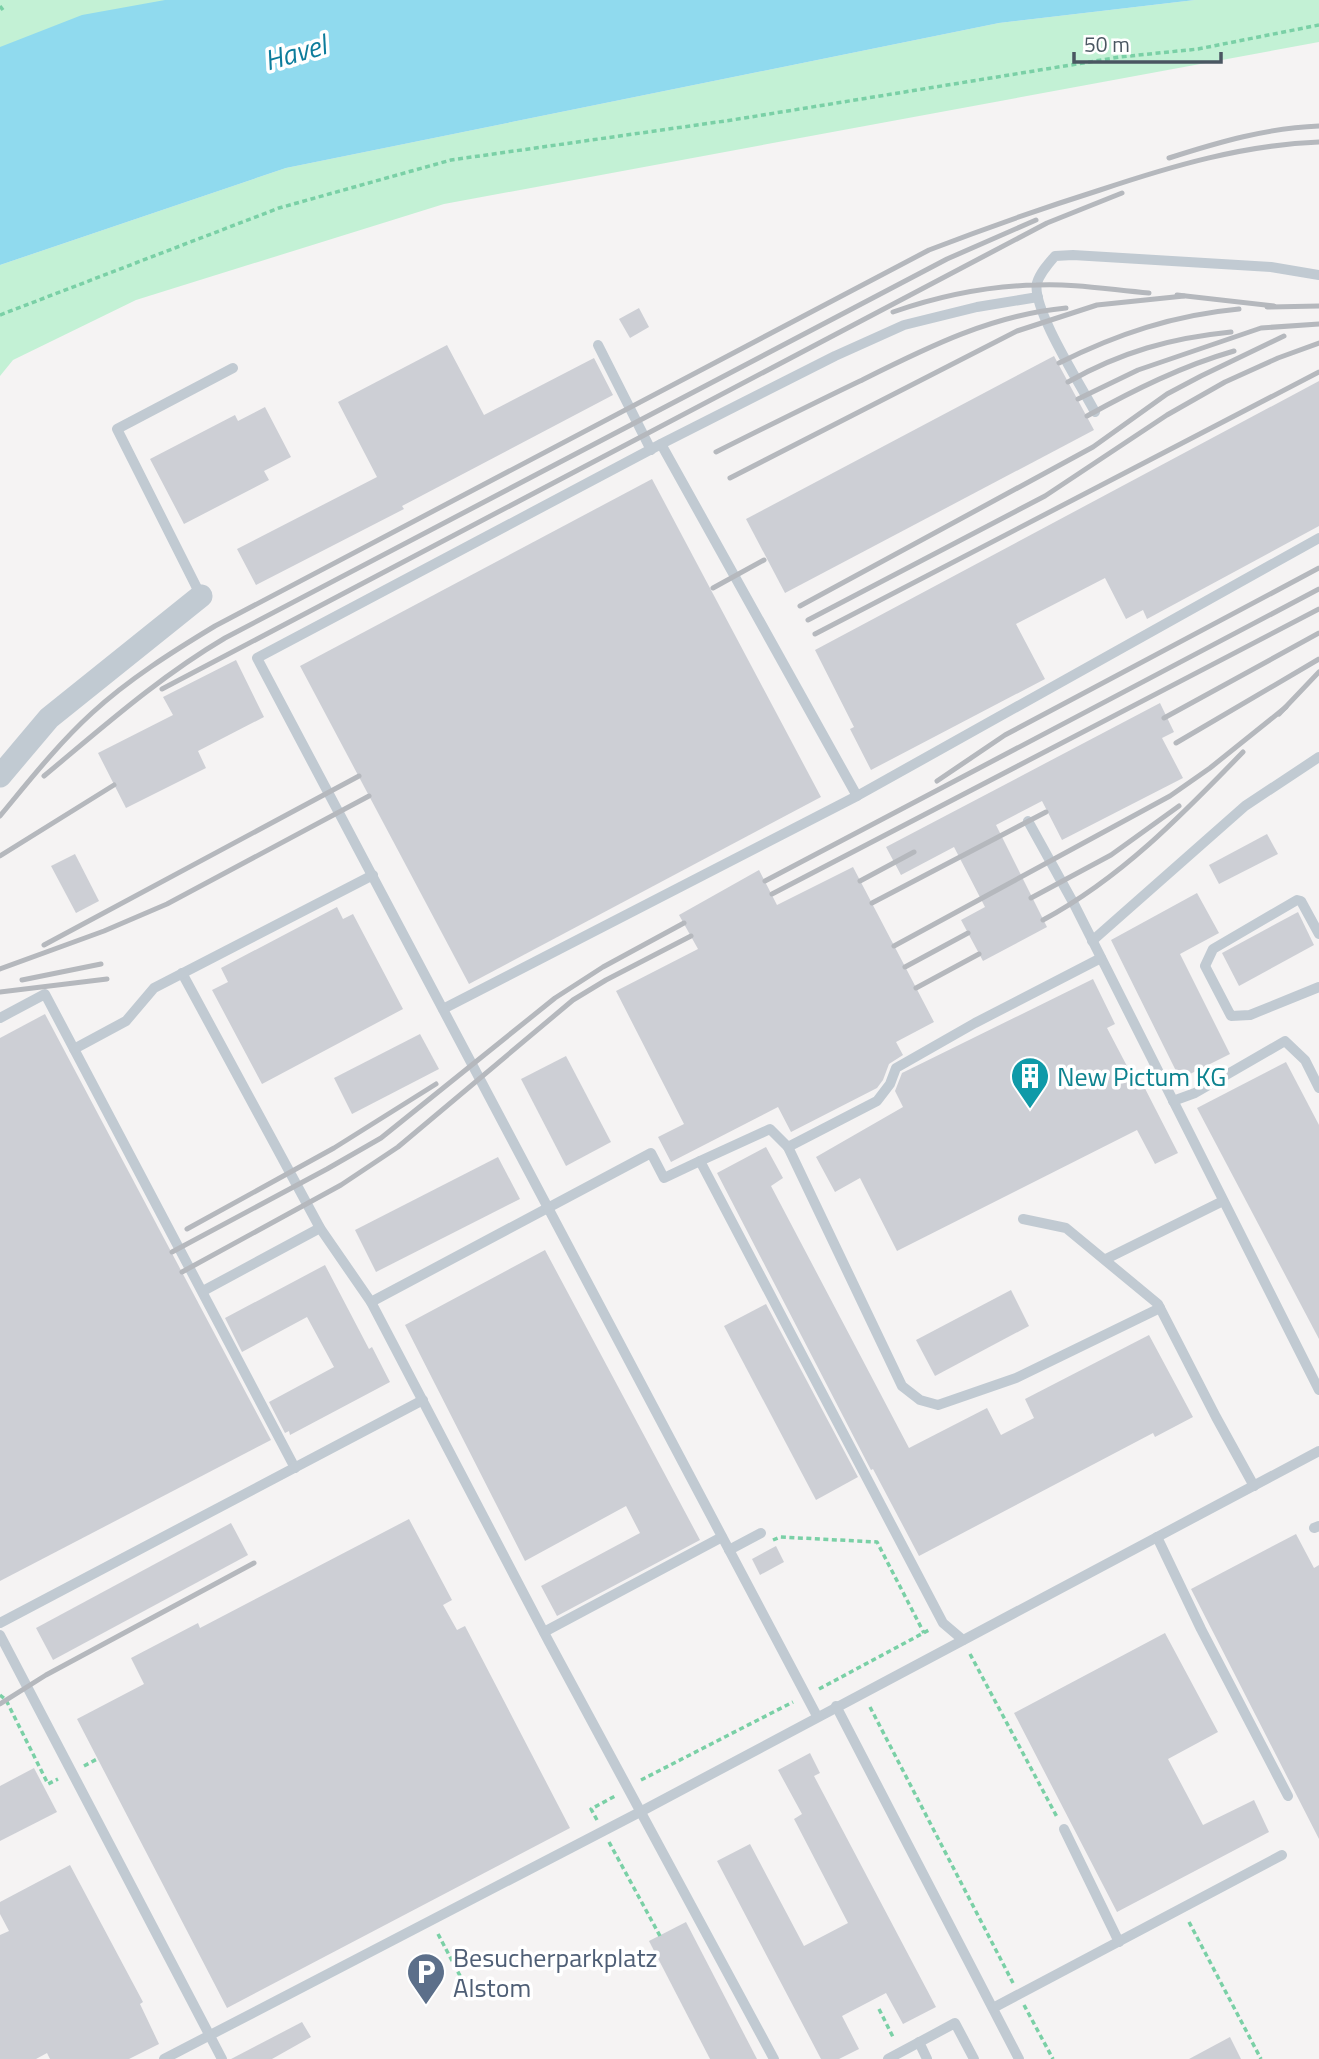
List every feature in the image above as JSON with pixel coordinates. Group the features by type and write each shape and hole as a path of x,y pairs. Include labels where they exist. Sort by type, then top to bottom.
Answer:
{"street":[{"path":"0,776 49,718 201,596"}],"lane":[{"path":"1095,412 1056,340 1038,297 1037,285 1043,270 1055,256 1271,267 1319,275"},
{"path":"817,1716 257,658 656,447 835,356 904,325 977,307 1038,297"},
{"path":"597,345 858,796"},
{"path":"201,596 117,429 233,368"},
{"path":"443,1009 858,796 1319,538"},
{"path":"1092,941 1245,806 1319,757"},
{"path":"1028,821 1101,958 1319,1391"},
{"path":"74,1049 126,1021 154,988 373,875"},
{"path":"1319,934 1306,906 1297,900 1213,949 1205,966 1231,1016 1250,1015 1319,987"},
{"path":"788,1147 877,1101 890,1084 896,1068 975,1023 1101,958"},
{"path":"182,973 320,1227 371,1302 544,1632 774,2059"},
{"path":"0,1018 46,994 295,1468"},
{"path":"1173,1101 1195,1093 1285,1041 1305,1060 1319,1088"},
{"path":"371,1302 651,1153 664,1178 771,1129 788,1147 902,1386 920,1399 937,1405 1016,1378 1160,1308"},
{"path":"701,1161 943,1623 963,1640"},
{"path":"1106,1259 1223,1201"},
{"path":"1023,1219 1066,1228 1106,1259 1160,1308 1255,1486"},
{"path":"203,1291 320,1227"},
{"path":"0,1623 423,1400"},
{"path":"164,2059 640,1812 1319,1451"},
{"path":"729,1550 761,1533"},
{"path":"544,1632 722,1537"},
{"path":"1157,1537 1201,1629 1289,1796"},
{"path":"0,1636 222,2059"},
{"path":"836,1706 1019,2059"},
{"path":"1064,1829 1119,1942"},
{"path":"993,2008 1282,1855"},
{"path":"888,2059 955,2024 974,2059"},
{"path":"919,2042 928,2059"}],"path":[{"path":"0,315 279,208 451,160 732,120 1120,57 1198,49 1319,25"},
{"path":"769,1542 780,1537 877,1542 924,1633"},
{"path":"963,1640 1064,1829"},
{"path":"851,1672 1053,2059"},
{"path":"1182,1909 1261,2059"},
{"path":"431,1920 468,1991"},
{"path":"879,2009 901,2052"}],"green space":[{"path":"0,0 267,0 0,56"},
{"path":"1195,0 1319,0 1319,42 444,204 136,300 13,360 0,376 0,265 286,168 999,23"}],"water":[{"name":"Havel","path":"165,0 1195,0 999,23 286,168 0,265 0,47 82,15"}],"building":[{"path":"639,308 649,327 630,338 619,319"},
{"path":"447,345 484,415 594,358 613,395 402,506 404,509 256,585 237,549 377,477 338,402"},
{"path":"1054,356 1094,430 785,593 746,519"},
{"path":"1319,381 1319,526 1147,619 1143,610 1126,619 1105,578 1016,624 1045,679 871,770 850,729 854,727 815,650"},
{"path":"265,407 291,457 264,471 269,480 184,524 150,459 235,415 238,421"},
{"path":"652,479 821,797 469,984 300,666"},
{"path":"236,660 264,717 198,751 206,768 126,808 98,753 173,715 163,697"},
{"path":"1160,703 1174,732 1162,738 1183,778 1062,840 1042,801 996,825 1047,927 983,961 961,920 985,907 954,847 901,875 886,847"},
{"path":"1267,834 1278,854 1219,884 1209,865"},
{"path":"75,854 99,901 76,913 51,866"},
{"path":"853,867 934,1022 896,1042 903,1055 889,1064 877,1088 791,1132 778,1107 671,1162 658,1137 684,1124 616,991 698,949 679,915 759,870 777,905"},
{"path":"1197,893 1219,933 1180,954 1230,1054 1180,1079 1111,940"},
{"path":"337,907 343,919 353,914 403,1009 262,1084 212,990 228,982 221,968"},
{"path":"1298,912 1314,945 1239,986 1222,953"},
{"name":"New Pictum KG","path":"1093,979 1115,1024 1107,1028 1128,1068 1133,1065 1178,1153 1155,1164 1137,1130 897,1251 860,1178 835,1192 816,1157 903,1107 895,1091 902,1073"},
{"path":"45,1014 271,1440 0,1581 0,1038"},
{"path":"420,1034 439,1069 352,1114 334,1078"},
{"path":"566,1056 611,1142 566,1166 521,1079"},
{"path":"1286,1062 1319,1125 1319,1339 1197,1108"},
{"path":"766,1147 783,1178 771,1186 909,1448 987,1408 1001,1435 1034,1418 1025,1399 1149,1335 1193,1417 1155,1437 1153,1433 919,1556 873,1469 871,1470 717,1173"},
{"path":"498,1157 520,1199 376,1272 355,1230"},
{"path":"545,1250 700,1540 557,1616 541,1586 640,1533 626,1506 525,1561 405,1325"},
{"path":"325,1265 369,1349 372,1347 390,1382 290,1435 289,1431 285,1433 269,1402 334,1367 307,1317 242,1352 225,1318"},
{"path":"1011,1290 1029,1326 935,1376 916,1340"},
{"path":"766,1304 858,1477 816,1500 724,1326"},
{"path":"409,1519 452,1600 443,1605 457,1630 465,1626 570,1828 227,2008 77,1719 144,1684 131,1658 198,1623 200,1628"},
{"path":"231,1523 248,1555 53,1660 36,1628"},
{"path":"1296,1534 1314,1568 1319,1565 1319,1839 1191,1589"},
{"path":"776,1546 784,1562 760,1575 752,1559"},
{"path":"1165,1633 1218,1732 1168,1759 1203,1825 1254,1800 1269,1832 1117,1912 1014,1713"},
{"path":"810,1753 820,1773 814,1776 936,2007 903,2024 886,1993 842,2016 859,2049 839,2059 821,2059 717,1861 750,1844 804,1946 848,1923 794,1819 802,1814 778,1770"},
{"path":"34,1768 57,1812 0,1841 0,1786"},
{"path":"70,1865 143,2002 140,2004 159,2044 129,2059 50,2059 47,2053 36,2059 0,2059 0,1935 9,1931 0,1914 0,1902"},
{"path":"686,1922 757,2059 710,2059 649,1941"},
{"path":"302,2022 311,2037 272,2059 231,2059"},
{"path":"1230,2037 1241,2059 1189,2059"}],"railway":[{"path":"1169,158 1243,137 1319,126"},
{"path":"0,816 56,750 92,713 136,677 215,626 929,250 1057,204 1181,165 1263,147 1319,142"},
{"path":"162,689 1047,223 1122,193"},
{"path":"44,776 154,686 225,638 947,259 1036,220"},
{"path":"893,312 928,301 1000,287 1064,285 1149,293"},
{"path":"1177,295 1274,306"},
{"path":"730,478 1017,331 1097,305 1184,296"},
{"path":"1267,307 1319,306"},
{"path":"716,452 909,357 960,335 1011,318 1066,308"},
{"path":"1059,363 1146,327 1239,309"},
{"path":"1078,399 1138,370 1261,328 1319,324"},
{"path":"1068,382 1107,362 1147,348 1188,338 1231,332"},
{"path":"800,606 1093,447 1167,394 1284,336"},
{"path":"808,620 1045,496 1167,415 1225,382 1319,343"},
{"path":"1087,416 1159,379 1234,351"},
{"path":"815,634 1319,372"},
{"path":"713,588 764,560"},
{"path":"937,781 1005,735 1319,568"},
{"path":"765,881 1319,589"},
{"path":"772,894 1319,609"},
{"path":"1164,718 1319,633"},
{"path":"1176,743 1319,659"},
{"path":"1279,714 1319,672"},
{"path":"894,946 1170,796 1210,768 1286,707"},
{"path":"1043,920 1099,885 1124,865 1173,822 1243,752"},
{"path":"44,945 359,776"},
{"path":"0,856 114,785"},
{"path":"0,969 104,931 167,904 369,796"},
{"path":"1031,898 1111,855 1179,806"},
{"path":"872,903 1046,812"},
{"path":"860,881 914,852"},
{"path":"172,1252 381,1138 555,998 603,967 684,923"},
{"path":"905,967 968,933"},
{"path":"182,1272 341,1185 398,1147 573,1000 691,936"},
{"path":"916,988 979,954"},
{"path":"22,980 101,964"},
{"path":"0,992 107,979"},
{"path":"187,1229 334,1148 436,1084"},
{"path":"0,1704 46,1675 254,1563"}],"place":[{"name":"New Pictum KG","path":"1030,1110"},
{"name":"Besucherparkplatz Alstom","path":"426,2006"}]}
